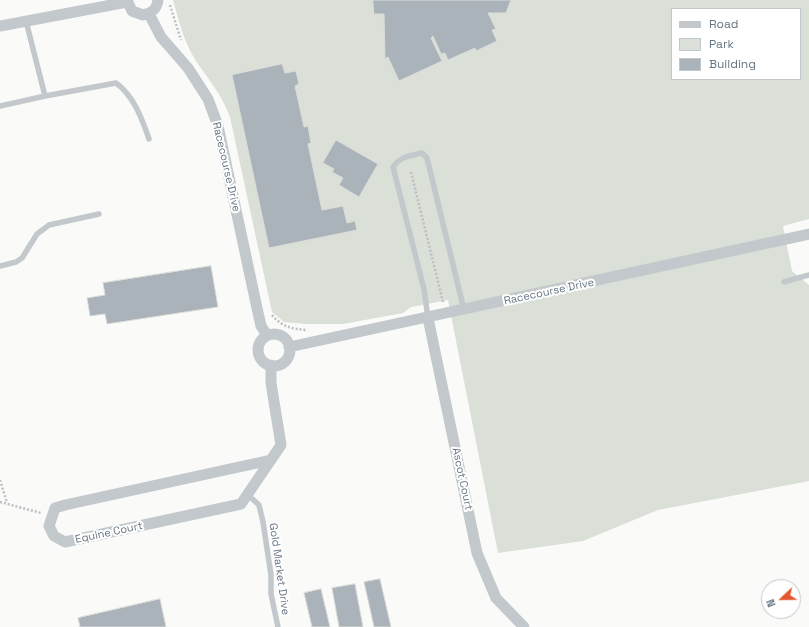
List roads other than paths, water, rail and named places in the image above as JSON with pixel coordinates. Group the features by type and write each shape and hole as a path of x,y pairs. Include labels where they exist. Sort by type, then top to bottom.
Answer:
{"street":[{"path":"0,26 127,1 132,11 137,14 148,14 156,7 158,0"},
{"name":"Racecourse Drive","path":"148,14 161,37 188,68 208,99 218,126 256,308 261,326 267,335"},
{"name":"Racecourse Drive","path":"289,347 809,234"},
{"name":"Ascot Court","path":"428,318 477,553 496,598 524,627"},
{"path":"273,334 283,337 289,347 286,360 276,365 271,365 262,360 258,351 260,342 267,335 273,334"},
{"name":"Equine Court","path":"271,365 271,383 281,445 248,495 241,504 66,542 54,536 49,526 50,516 55,508 65,505 271,460"}],"lane":[{"path":"26,21 45,96"},
{"path":"0,106 116,83 127,92 143,122 149,139"},
{"path":"428,318 424,289 393,167 399,159 422,153 427,158 464,310"},
{"path":"0,266 16,262 22,258 37,234 49,225 99,214"},
{"path":"784,282 809,275"},
{"name":"Gold Market Drive","path":"248,495 259,505 263,522 271,575 271,594 278,627"}]}
